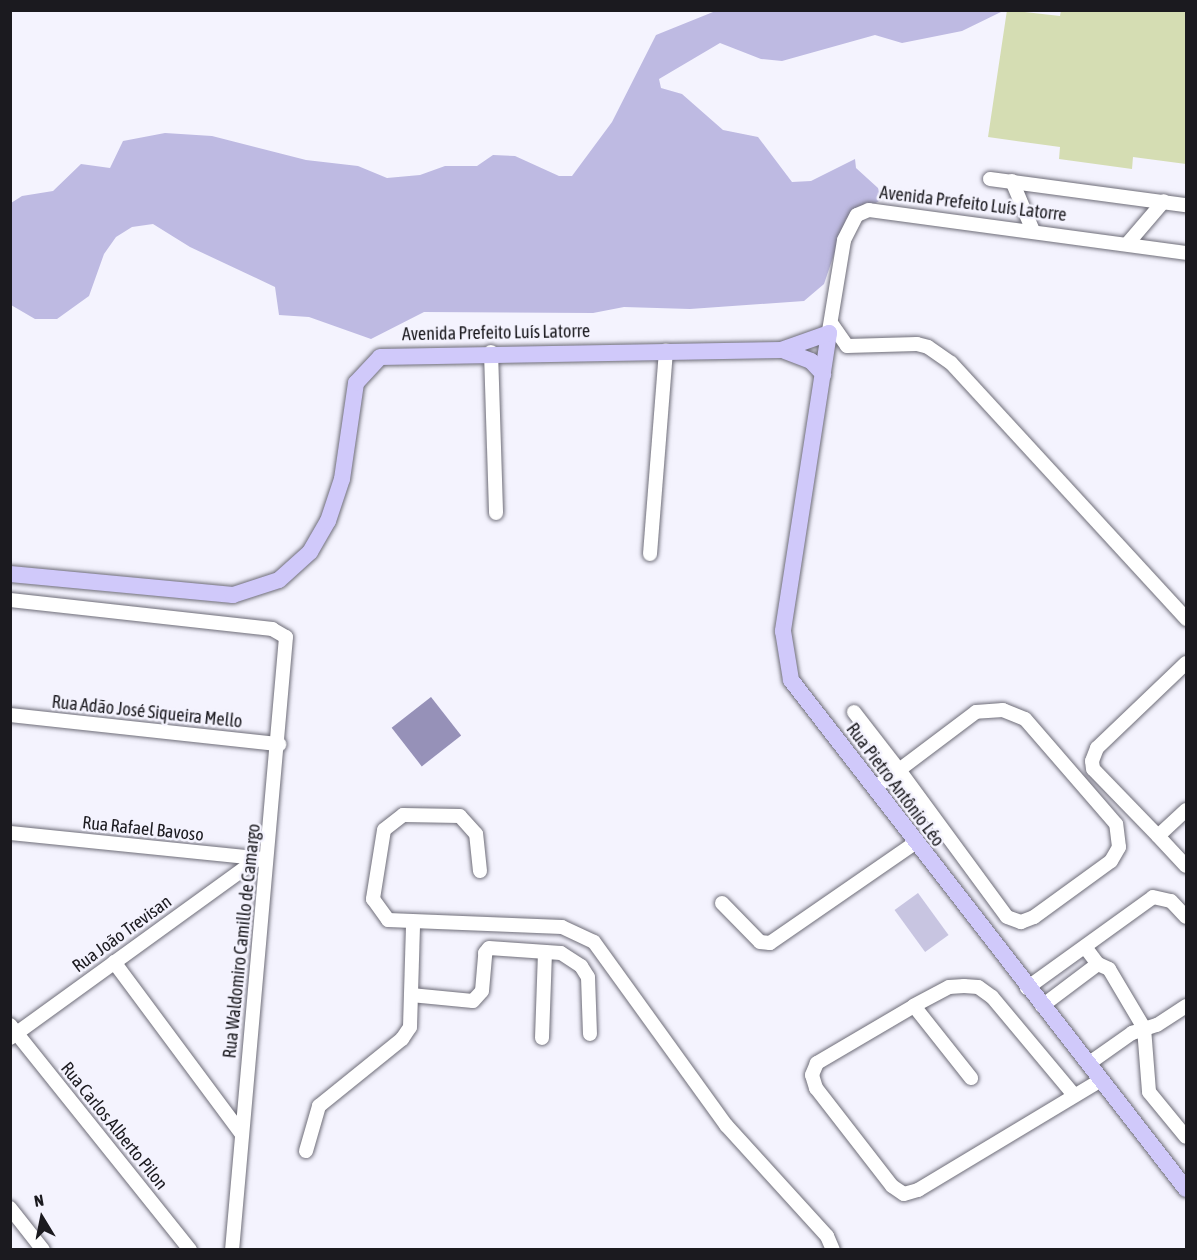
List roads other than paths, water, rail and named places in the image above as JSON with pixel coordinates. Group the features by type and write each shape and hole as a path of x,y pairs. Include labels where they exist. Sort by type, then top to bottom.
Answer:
{"main road":[{"name":"Avenida Prefeito Luís Latorre","path":"781,350 830,328"},
{"name":"Rua Pietro Antônio Léo","path":"830,328 784,646 791,680 1027,988 1186,1189"},
{"name":"Avenida Prefeito Luís Latorre","path":"10,574 233,595 279,580 310,552 336,503 351,404 363,371 391,354 781,350 803,356 824,374"}],"street":[{"path":"990,179 1186,205"},
{"path":"1012,181 1033,231"},
{"path":"1128,243 1164,201"},
{"name":"Avenida Prefeito Luís Latorre","path":"830,328 844,240 857,215 882,211 1128,243 1186,253"},
{"path":"830,328 847,346 917,345 928,347 951,363 1186,619"},
{"path":"650,554 666,351"},
{"path":"491,352 496,513"},
{"name":"Rua Waldomiro Camillo de Camargo","path":"10,600 272,629 286,637 279,744 241,1133 232,1250"},
{"path":"1186,663 1097,748 1092,761 1093,769 1186,866"},
{"path":"854,712 899,770 1007,916 1021,922 1111,861 1119,847 1116,824 1025,719 1003,710 976,712 899,770 874,788"},
{"name":"Rua Adão José Siqueira Mello","path":"10,716 279,744"},
{"path":"1158,836 1186,810"},
{"path":"480,871 476,834 460,816 403,815 384,830 373,899 388,920 413,924 562,927 594,942 726,1125 827,1236 833,1250"},
{"name":"Rua Rafael Bavoso","path":"10,833 256,860"},
{"path":"722,903 760,942 770,943 915,843"},
{"path":"256,860 269,850"},
{"name":"Rua João Trevisan","path":"13,1032 256,860"},
{"path":"1027,988 1153,897 1171,901 1186,917"},
{"path":"306,1150 319,1106 402,1039 410,1027 413,924"},
{"path":"1085,947 1098,964 1109,969 1144,1028 1149,1092 1186,1137"},
{"path":"411,995 473,1001 482,991 485,953 489,948 561,953 581,966 588,977 590,1034"},
{"path":"542,1038 545,952"},
{"path":"114,962 241,1133"},
{"path":"1042,1006 1098,964"},
{"path":"1074,1095 992,997 978,987 950,987 914,1006 817,1063 812,1075 816,1088 885,1177 904,1194 918,1190 1101,1080"},
{"path":"914,1006 971,1078"},
{"path":"1088,1064 1144,1028 1186,1006"},
{"name":"Rua Carlos Alberto Pilon","path":"13,1032 190,1250"},
{"path":"10,1208 43,1250"}]}
